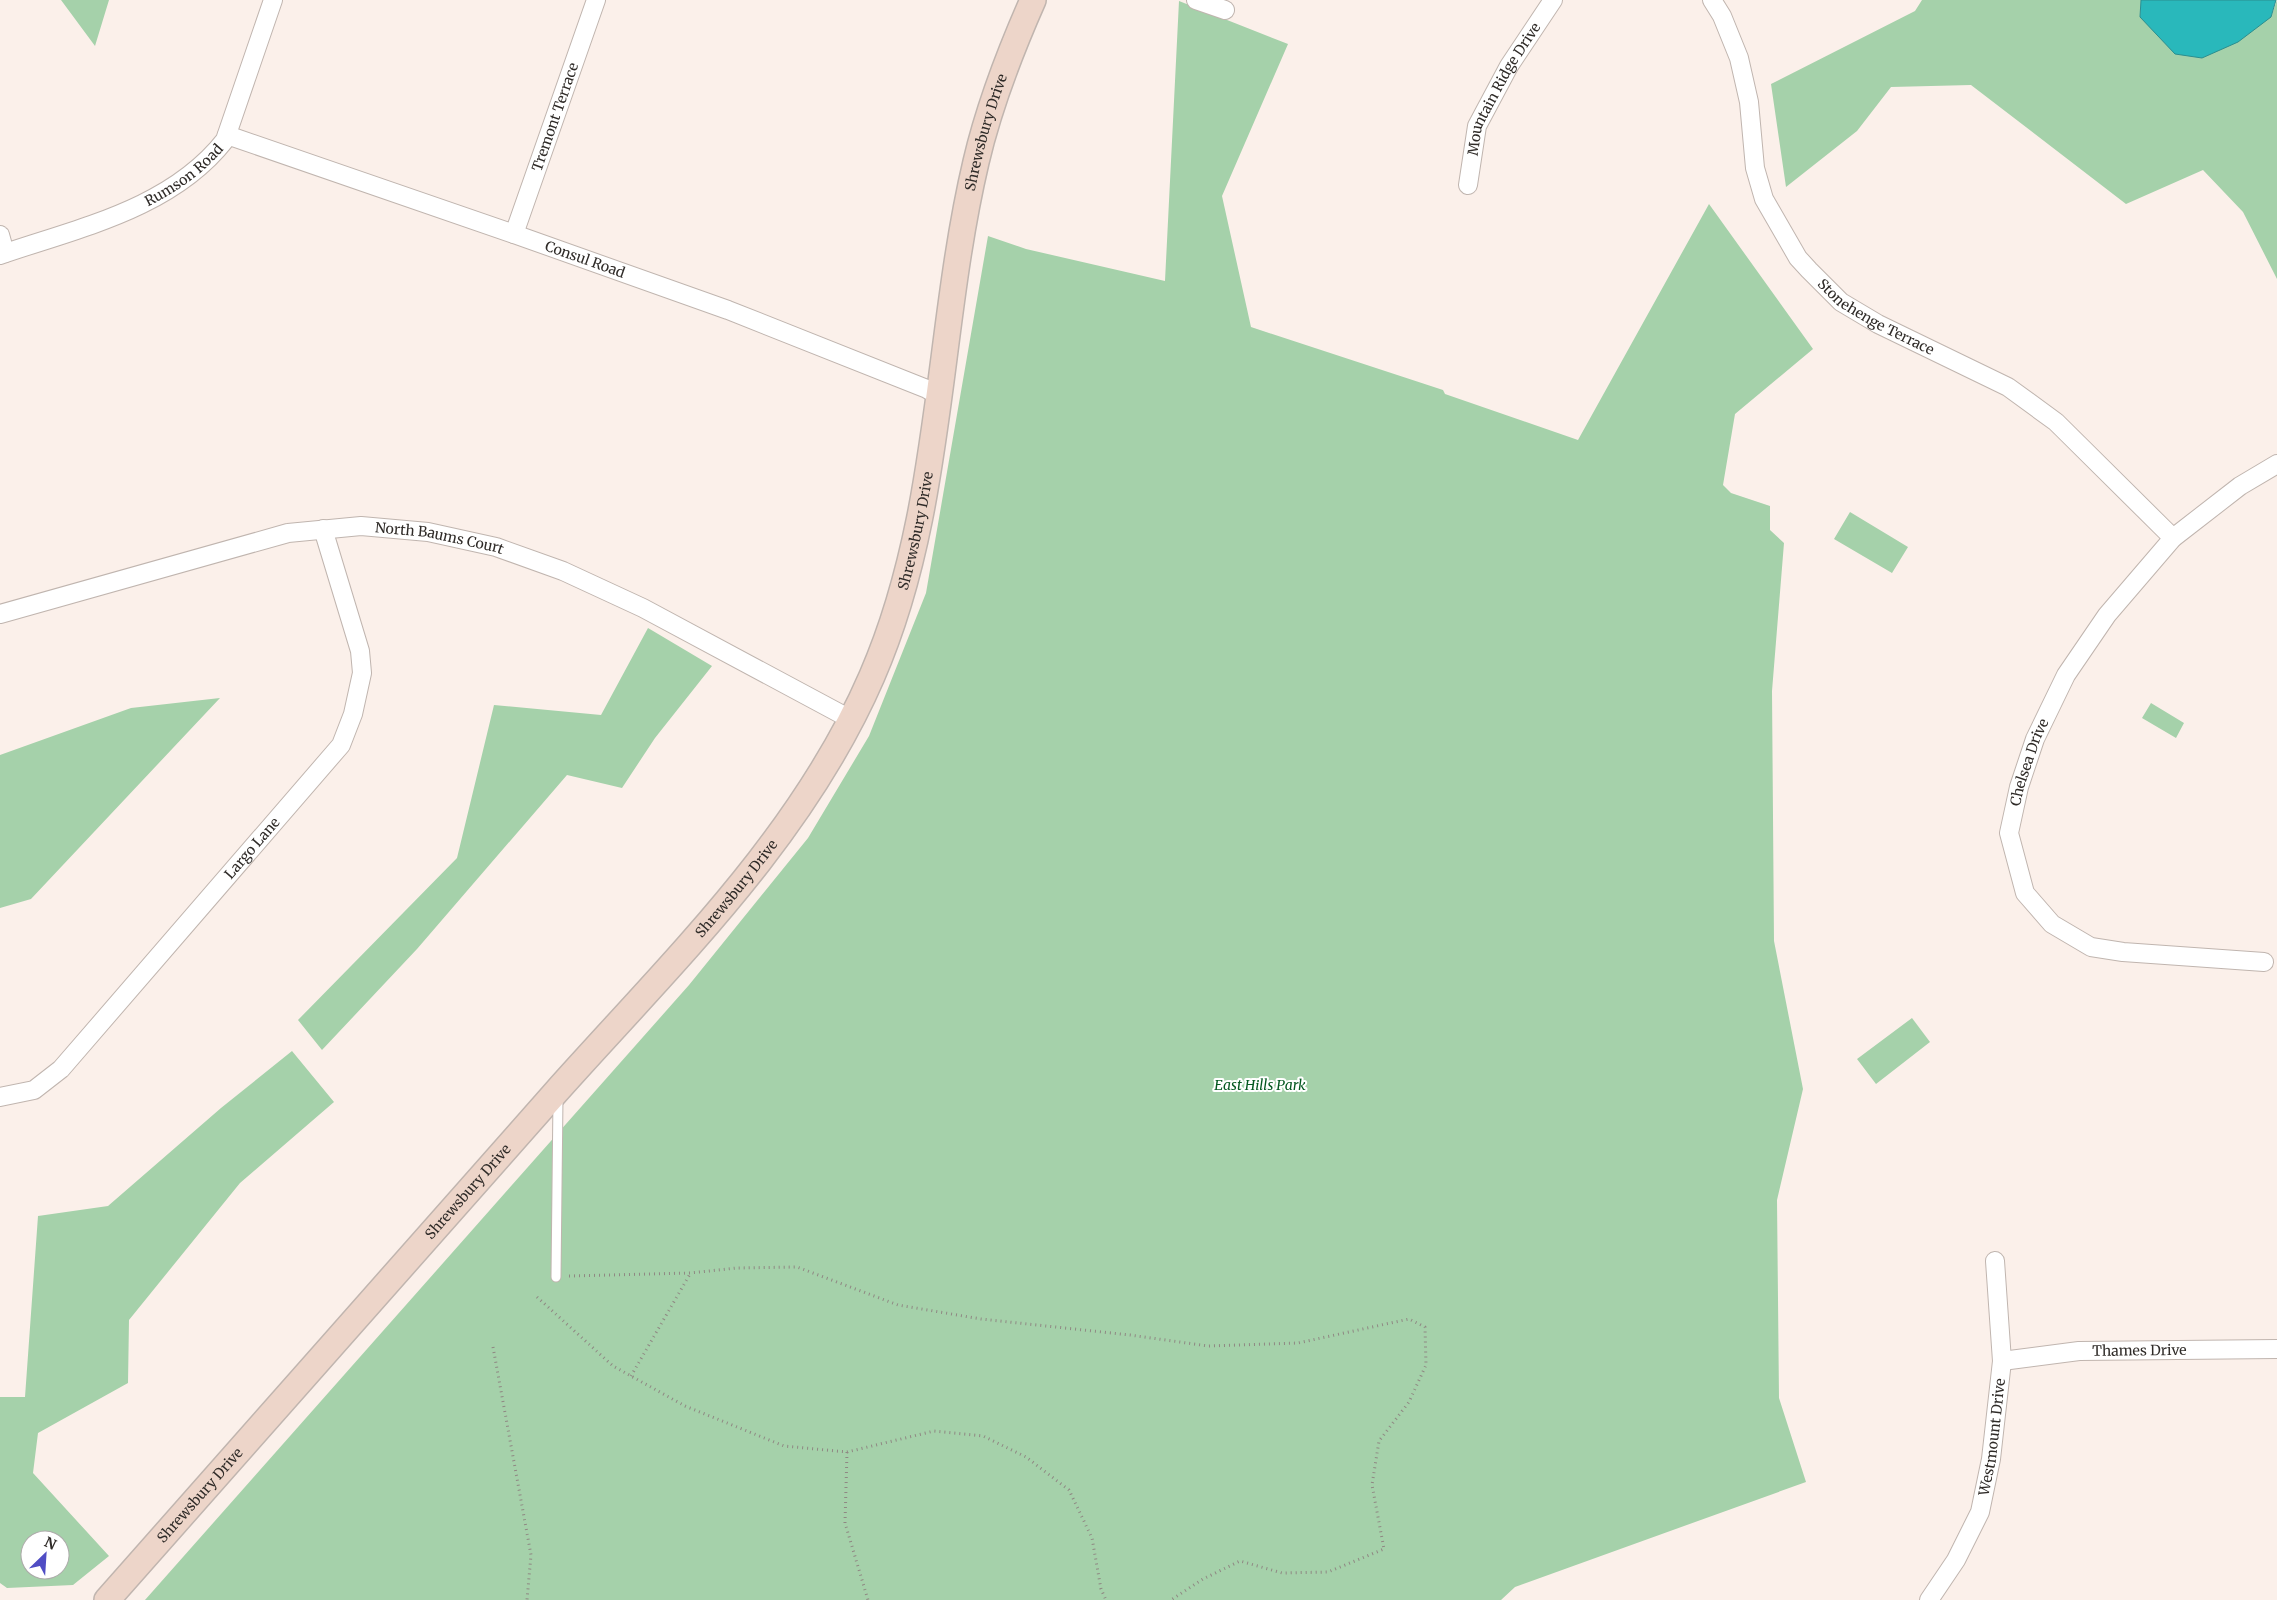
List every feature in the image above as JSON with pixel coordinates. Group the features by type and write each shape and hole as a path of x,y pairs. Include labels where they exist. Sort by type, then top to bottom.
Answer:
{"main road":[{"name":"Shrewsbury Drive","path":"107,1600 558,1090 731,899 813,785 852,720 887,638 908,572 926,486 964,220 976,163 1004,69 1033,0"}],"street":[{"name":"Rumson Road","path":"3,254 102,221 158,196 194,171 214,154 226,135 274,0"},
{"name":"Tremont Terrace","path":"514,234 596,0"},
{"path":"1196,0 1225,10"},
{"name":"Mountain Ridge Drive","path":"1468,184 1477,126 1509,66 1553,0"},
{"name":"Stonehenge Terrace","path":"1712,0 1722,16 1739,58 1749,102 1755,168 1764,199 1804,264 1841,302 1878,324 2008,387 2056,422 2173,538"},
{"name":"Consul Road","path":"226,135 728,310 928,389 939,396"},
{"path":"0,234 3,254"},
{"name":"Chelsea Drive","path":"2264,962 2123,952 2091,947 2052,924 2025,893 2009,833 2019,787 2034,739 2066,675 2107,615 2173,538 2240,486 2277,464"},
{"name":"North Baums Court","path":"0,614 288,533 361,526 428,532 496,548 563,571 642,608 852,720"},
{"name":"Largo Lane","path":"0,1097 34,1090 61,1069 341,745 353,714 362,673 360,651 323,530"},
{"name":"Westmount Drive","path":"1929,1600 1956,1560 1980,1512 1992,1459 2002,1361 1995,1262"},
{"name":"Thames Drive","path":"2002,1361 2079,1351 2277,1349"}],"lane":[{"path":"556,1277 558,1090"}],"path":[{"path":"556,1277 690,1273 736,1268 797,1267 898,1305 981,1319 1130,1335 1208,1346 1298,1343 1409,1318 1425,1327 1426,1365 1409,1402 1379,1440 1372,1485 1384,1549 1328,1572 1282,1573 1240,1562 1203,1579 1171,1600"},
{"path":"631,1376 690,1273"},
{"path":"537,1297 613,1366 685,1406 784,1446 848,1452 934,1431 983,1436 1026,1457 1069,1490 1092,1538 1101,1589 1106,1600"},
{"path":"493,1347 531,1555 527,1600"},
{"path":"848,1452 844,1523 868,1600"}],"green space":[{"path":"61,0 109,0 95,46"},
{"path":"1922,0 2141,0 2140,17 2271,17 2277,0 2277,279 2243,212 2203,170 2126,204 1971,85 1891,87 1857,131 1786,187 1771,84 1915,11"},
{"name":"East Hills Park","path":"1179,1 1288,44 1222,196 1251,327 1443,390 1445,394 1578,440 1709,204 1813,349 1735,414 1723,485 1731,493 1770,506 1770,530 1784,543 1772,691 1774,941 1803,1089 1777,1200 1779,1398 1806,1482 1515,1587 1501,1600 145,1600 689,985 808,838 869,736 926,593 988,236 1026,249 1165,281"},
{"path":"1850,512 1908,547 1892,573 1834,539"},
{"path":"648,628 712,666 655,738 622,788 567,775 417,949 322,1050 298,1020 457,858 494,705 601,715"},
{"path":"220,698 31,899 0,908 0,755 131,708"},
{"path":"2151,703 2184,723 2176,738 2142,718"},
{"path":"1912,1018 1930,1042 1876,1084 1857,1059"},
{"path":"292,1051 334,1102 240,1183 129,1320 128,1383 38,1433 33,1473 109,1556 73,1585 7,1588 0,1583 0,1397 25,1397 38,1216 108,1206 221,1108"}],"water":[{"path":"2141,0 2276,0 2271,17 2238,42 2202,58 2175,54 2140,17"}]}
